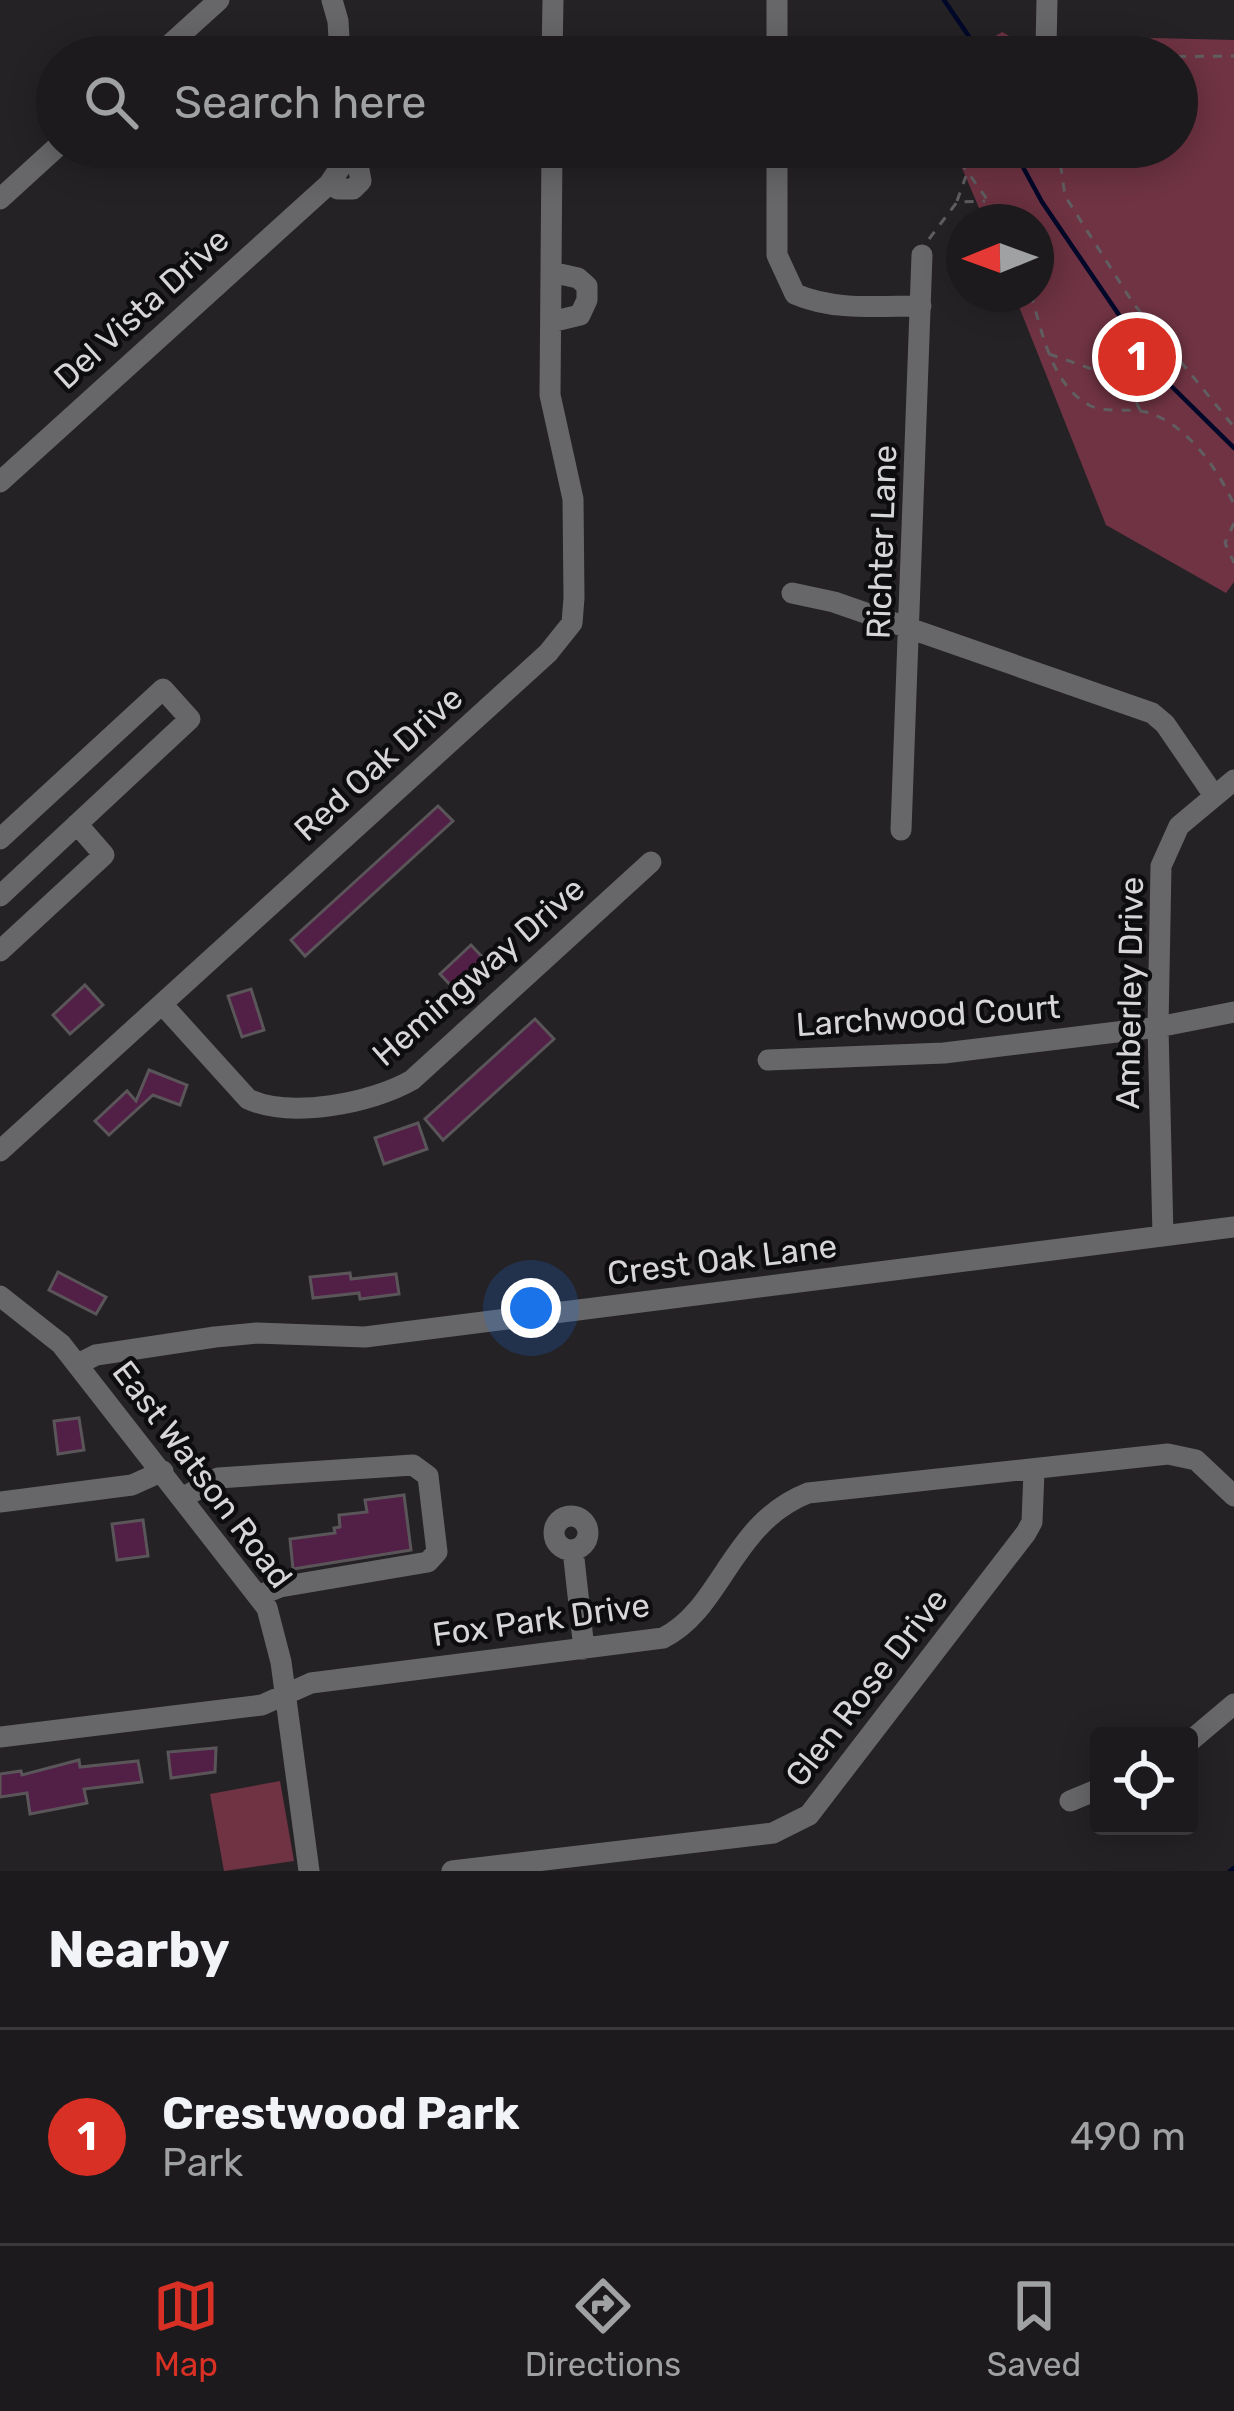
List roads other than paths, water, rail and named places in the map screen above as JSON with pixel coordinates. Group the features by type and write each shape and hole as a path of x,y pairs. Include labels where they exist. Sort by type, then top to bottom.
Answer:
{"street":[{"path":"179,36 219,0"},
{"path":"332,0 339,36"},
{"path":"552,36 553,0"},
{"path":"777,0 777,36"},
{"path":"1046,36 1047,0"},
{"path":"0,199 36,166"},
{"name":"Del Vista Drive","path":"0,482 328,184 340,168"},
{"name":"Red Oak Drive","path":"0,1151 548,653 572,623 573,499 550,395 552,168"},
{"path":"777,168 777,255 794,294 839,305 921,306"},
{"name":"Richter Lane","path":"901,830 922,255"},
{"path":"551,272 578,278 586,286 587,300 580,315 551,322"},
{"path":"792,593 834,602 1152,713 1165,724 1213,794"},
{"path":"0,838 164,689 190,718 0,896"},
{"name":"Amberley Drive","path":"1163,1236 1158,1027 1161,866 1179,826 1234,779"},
{"path":"0,951 104,855 77,824"},
{"name":"Hemingway Drive","path":"162,1004 248,1099 260,1105 326,1105 388,1094 412,1080 651,862"},
{"name":"Larchwood Court","path":"768,1060 944,1053 1158,1027 1234,1012"},
{"name":"Crest Oak Lane","path":"77,1364 96,1355 215,1337 365,1337 1234,1227"},
{"name":"East Watson Road","path":"0,1296 61,1344 260,1594 274,1628 286,1694 309,1871"},
{"name":"Fox Park Drive","path":"0,1737 262,1705 311,1683 663,1638 674,1632 768,1514 808,1492 1168,1454 1196,1460 1234,1496"},
{"path":"184,1497 218,1478 412,1466 428,1476 437,1552 428,1562 260,1594"},
{"path":"0,1502 132,1485 163,1471"},
{"name":"Glen Rose Drive","path":"452,1871 773,1833 809,1815 1026,1533 1032,1522 1034,1471"},
{"path":"573,1550 584,1648"},
{"path":"1198,1734 1234,1704"},
{"path":"1070,1801 1090,1793"}],"waterway":[{"path":"944,0 969,36"},
{"path":"1024,168 1160,375 1234,448"},
{"path":"1230,1871 1234,1868"}],"place":[{"name":"Crestwood Park","path":"1137,357"}]}
